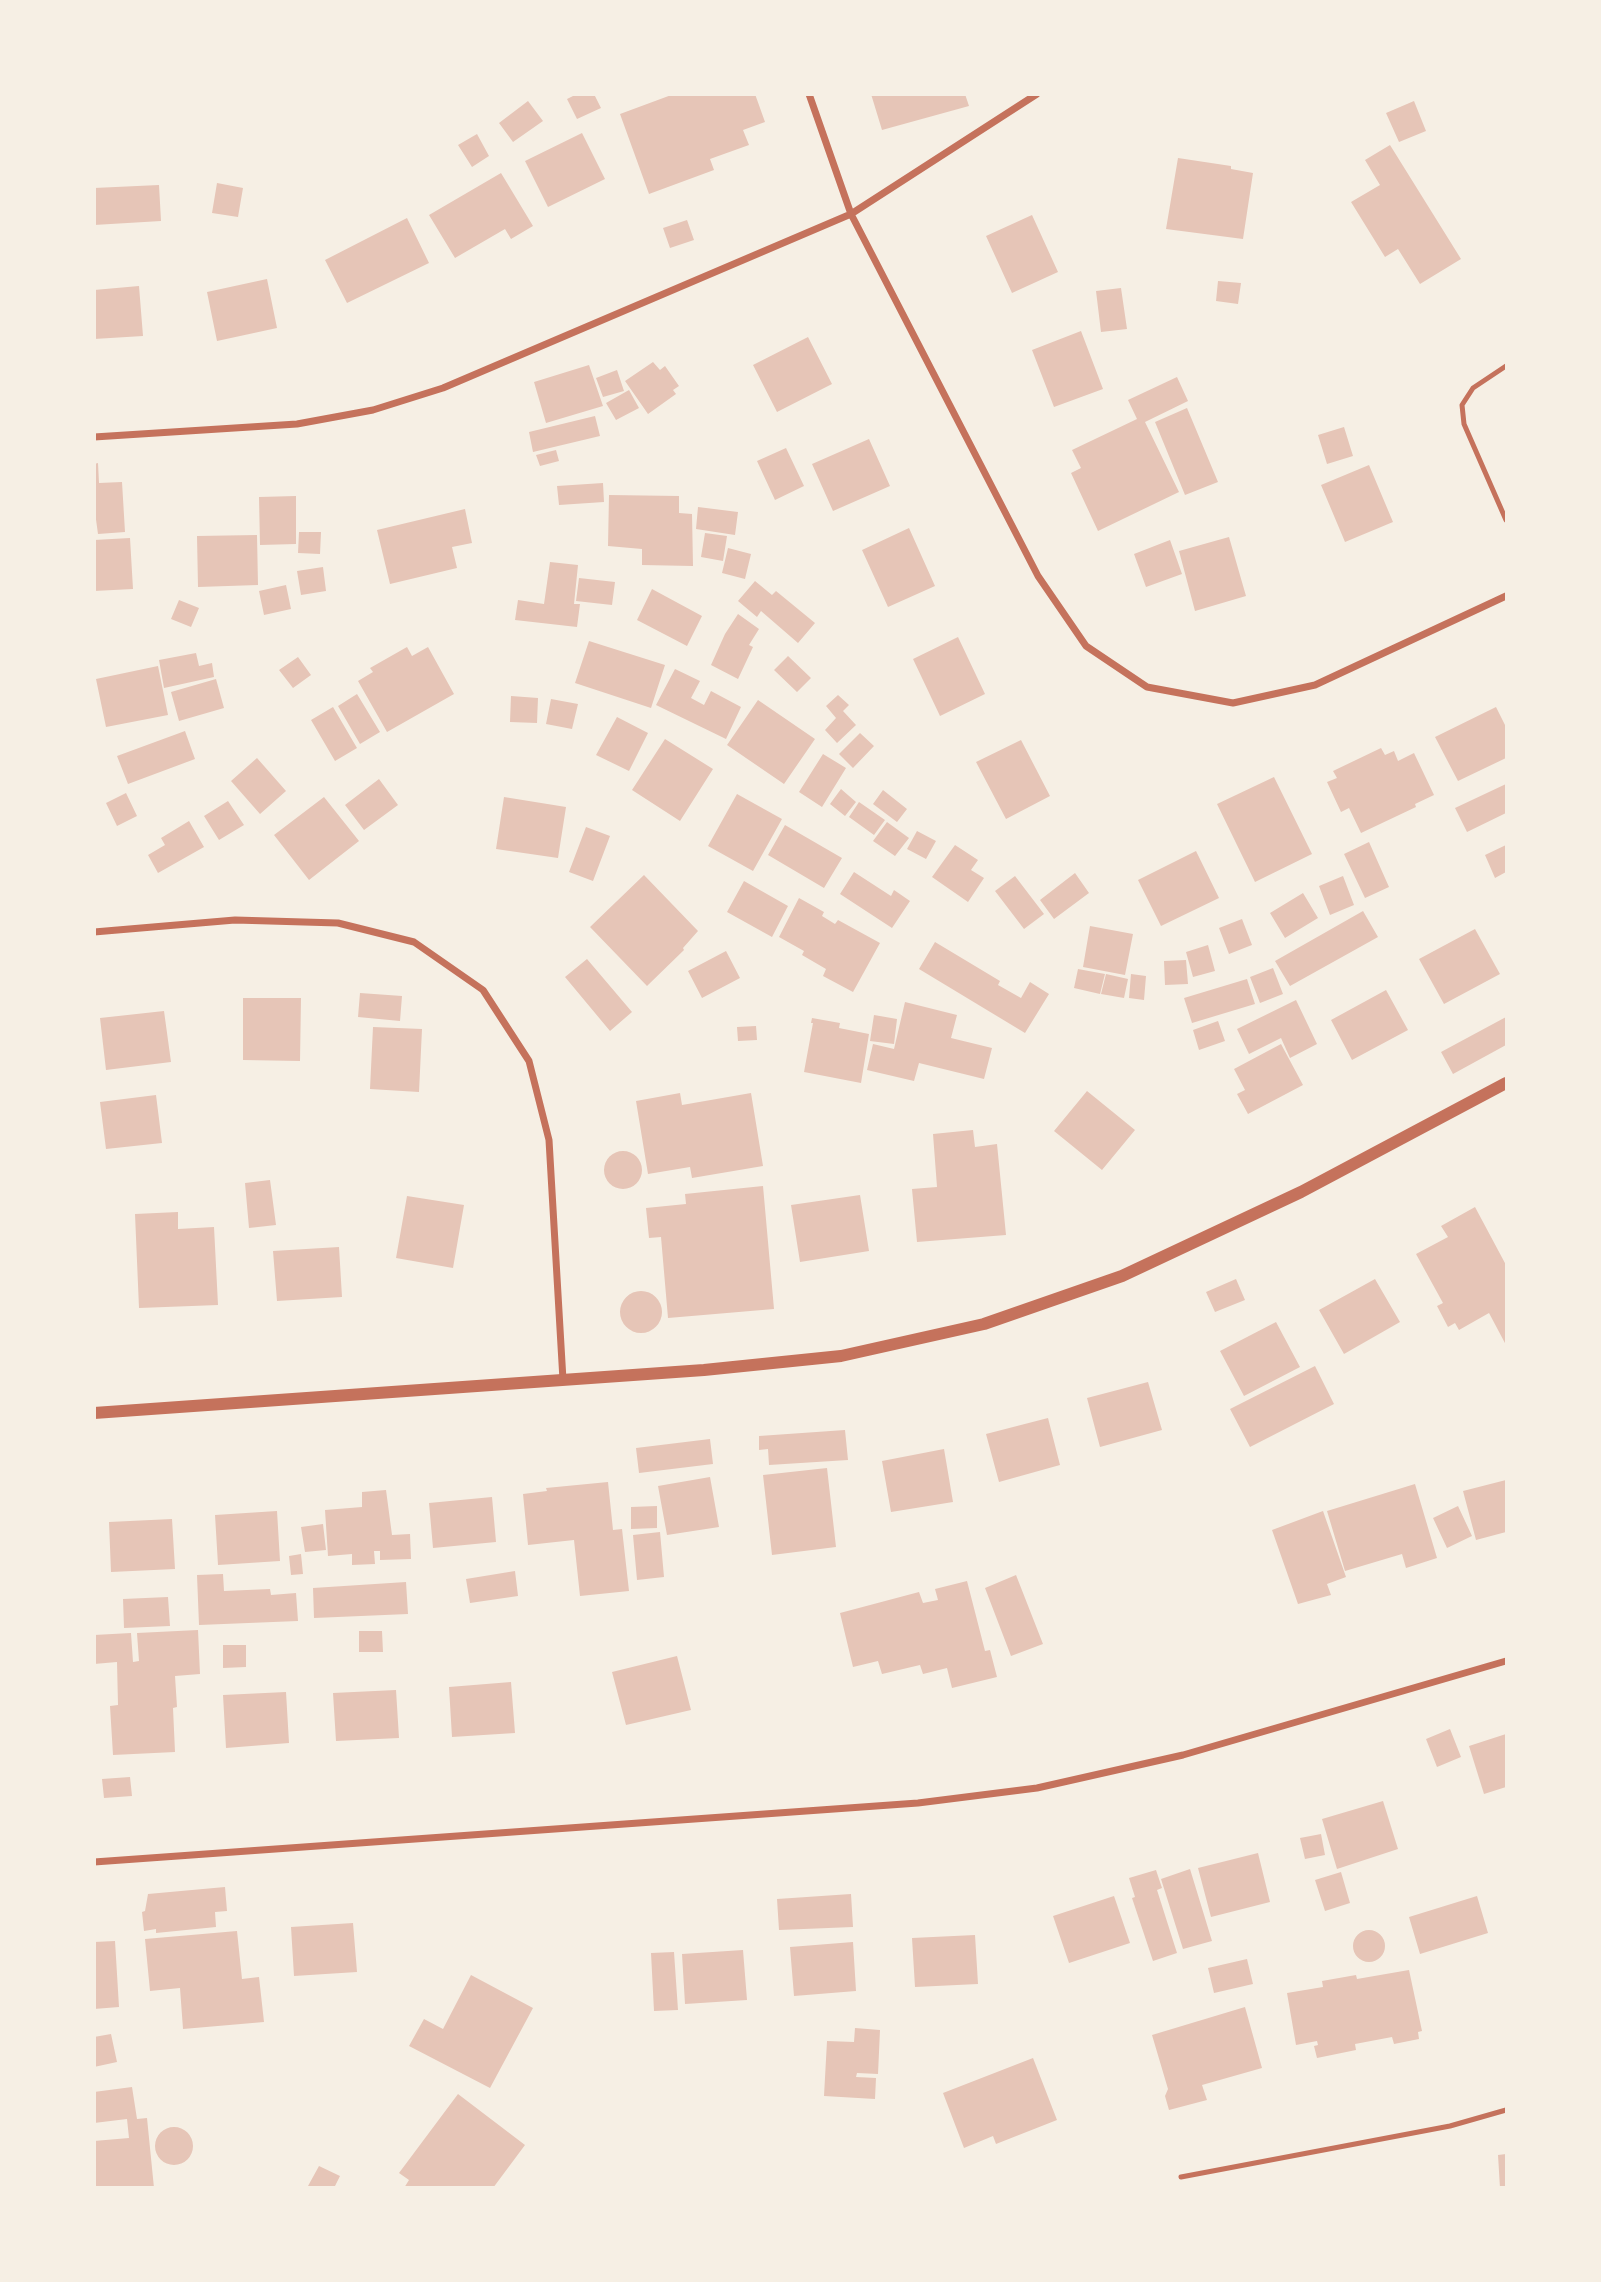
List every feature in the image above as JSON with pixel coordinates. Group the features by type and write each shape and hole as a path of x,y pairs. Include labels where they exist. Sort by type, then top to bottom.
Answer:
{"street":[{"path":"808,94 851,214 1038,576 1086,646 1147,687 1233,703 1315,685 1507,596"},
{"path":"94,437 297,424 373,410 443,388 851,214 1037,94"},
{"path":"94,932 235,920 338,923 414,942 483,990 529,1061 549,1140 563,1380"},
{"path":"94,1413 704,1370 841,1356 984,1324 1122,1276 1301,1192 1507,1083"},
{"path":"94,1862 918,1803 1038,1788 1183,1755 1507,1661"}],"lane":[{"path":"1507,366 1473,388 1462,405 1464,424 1507,520"},
{"path":"1181,2176 1450,2126 1507,2110"}],"building":[{"path":"577,94 594,94 601,108 577,119 567,99"},
{"path":"674,94 755,94 765,122 743,130 749,145 710,159 714,170 649,194 620,114"},
{"path":"871,94 965,94 969,106 882,130"},
{"path":"528,101 543,121 513,142 499,123"},
{"path":"1414,101 1426,131 1399,142 1386,113"},
{"path":"582,133 605,179 548,207 525,161"},
{"path":"477,134 489,156 472,167 458,145"},
{"path":"1390,145 1461,259 1420,284 1398,249 1385,257 1351,202 1380,185 1365,160"},
{"path":"1178,158 1231,166 1231,169 1253,173 1243,239 1166,229"},
{"path":"501,173 533,226 511,239 505,229 455,258 429,215"},
{"path":"217,183 243,188 238,217 212,213"},
{"path":"159,185 161,221 94,225 94,188"},
{"path":"1032,215 1058,272 1012,293 986,236"},
{"path":"407,218 429,263 347,303 325,260"},
{"path":"687,220 694,240 670,248 663,228"},
{"path":"267,279 277,328 217,341 207,292"},
{"path":"1218,281 1241,283 1238,304 1216,301"},
{"path":"139,286 143,336 94,339 94,290"},
{"path":"1121,288 1127,329 1101,332 1096,291"},
{"path":"1081,331 1103,389 1054,407 1032,350"},
{"path":"808,337 832,384 777,412 753,365"},
{"path":"653,362 660,370 665,366 679,386 673,390 676,394 648,414 625,381"},
{"path":"589,365 603,406 546,423 534,382"},
{"path":"617,370 624,391 603,397 596,378"},
{"path":"1177,377 1188,401 1145,422 1179,492 1098,531 1071,473 1081,468 1072,450 1137,419 1128,400"},
{"path":"629,390 639,408 616,420 606,403"},
{"path":"1187,408 1218,482 1185,495 1155,422"},
{"path":"595,416 600,436 533,452 529,432"},
{"path":"1344,427 1353,456 1327,464 1318,435"},
{"path":"869,439 890,486 833,511 812,464"},
{"path":"786,448 804,486 775,500 757,461"},
{"path":"556,450 559,461 540,466 536,455"},
{"path":"98,463 99,483 122,482 125,532 98,534 94,505 94,464"},
{"path":"1369,465 1393,522 1345,542 1321,485"},
{"path":"603,483 604,502 559,505 557,486"},
{"path":"609,495 679,496 679,513 692,514 693,566 642,565 642,549 608,546"},
{"path":"296,496 296,544 260,545 259,497"},
{"path":"698,507 738,512 735,535 696,529"},
{"path":"465,509 472,543 452,547 457,568 390,584 377,530"},
{"path":"909,528 935,586 888,607 862,550"},
{"path":"299,532 321,532 320,554 298,553"},
{"path":"705,533 727,536 723,561 701,557"},
{"path":"257,535 258,585 198,587 197,536"},
{"path":"1229,537 1246,596 1195,611 1179,551"},
{"path":"130,538 133,589 94,591 94,540"},
{"path":"1170,540 1182,574 1146,587 1134,554"},
{"path":"728,548 751,554 745,579 722,573"},
{"path":"550,562 578,565 574,604 580,604 577,627 515,620 518,600 544,604"},
{"path":"323,567 326,591 301,595 297,571"},
{"path":"579,578 615,582 612,605 576,601"},
{"path":"755,581 772,595 776,591 815,623 798,643 761,611 757,617 738,601"},
{"path":"286,585 291,609 264,615 259,591"},
{"path":"652,589 702,616 687,646 637,620"},
{"path":"179,600 199,608 191,627 171,619"},
{"path":"738,614 759,629 749,645 753,647 738,679 711,665 725,634"},
{"path":"958,637 985,694 940,716 913,659"},
{"path":"589,641 665,665 651,708 575,683"},
{"path":"407,647 412,656 428,647 454,694 387,732 358,681 373,672 370,668"},
{"path":"196,653 199,666 212,663 214,677 164,688 159,660"},
{"path":"788,656 811,678 797,692 774,670"},
{"path":"298,657 311,675 293,688 279,670"},
{"path":"158,666 168,715 106,727 96,679"},
{"path":"675,669 700,681 691,698 704,705 711,691 741,707 726,739 656,705"},
{"path":"216,679 224,708 179,721 171,692"},
{"path":"357,694 380,732 360,744 338,706"},
{"path":"838,695 849,705 843,711 856,725 837,743 825,730 836,718 826,706"},
{"path":"511,696 538,698 537,723 510,722"},
{"path":"551,699 578,704 572,729 546,724"},
{"path":"758,700 815,739 784,784 727,745"},
{"path":"333,707 357,748 335,761 311,720"},
{"path":"1496,707 1506,727 1506,758 1458,781 1435,737"},
{"path":"617,717 648,733 629,771 596,755"},
{"path":"185,731 195,759 128,784 117,756"},
{"path":"860,733 874,746 853,768 839,754"},
{"path":"665,739 713,769 680,821 632,790"},
{"path":"1021,740 1050,796 1006,819 976,762"},
{"path":"1381,748 1385,755 1394,751 1398,761 1414,753 1434,795 1415,804 1416,807 1361,833 1349,808 1341,812 1327,782 1337,778 1333,771"},
{"path":"823,754 846,768 822,807 799,792"},
{"path":"257,758 286,791 260,814 231,781"},
{"path":"1274,777 1312,854 1255,882 1217,804"},
{"path":"379,779 398,805 364,830 345,805"},
{"path":"1506,784 1506,813 1467,832 1455,808"},
{"path":"841,789 856,802 845,816 830,804"},
{"path":"883,790 907,809 897,822 873,804"},
{"path":"126,793 137,816 117,826 106,803"},
{"path":"737,794 782,819 753,871 708,846"},
{"path":"324,797 359,841 309,880 274,835"},
{"path":"504,797 566,807 558,858 496,849"},
{"path":"228,801 244,825 219,840 204,816"},
{"path":"859,802 885,820 874,835 849,817"},
{"path":"189,821 204,847 158,873 148,855 165,845 161,838"},
{"path":"887,822 909,838 895,856 873,841"},
{"path":"785,825 842,858 824,888 768,855"},
{"path":"586,827 610,836 593,881 569,872"},
{"path":"917,831 936,841 926,859 907,849"},
{"path":"1369,842 1389,887 1365,898 1344,854"},
{"path":"955,845 978,860 971,870 984,878 968,902 932,877"},
{"path":"1506,845 1506,872 1495,878 1485,855"},
{"path":"1196,851 1219,898 1161,926 1138,880"},
{"path":"854,872 891,896 894,890 910,901 892,928 840,894"},
{"path":"1075,873 1089,893 1054,919 1040,900"},
{"path":"644,875 698,931 684,950 647,986 590,927"},
{"path":"1015,876 1044,914 1024,929 995,891"},
{"path":"1343,876 1354,905 1330,915 1319,886"},
{"path":"744,881 788,906 772,937 727,912"},
{"path":"1303,893 1318,918 1285,938 1270,913"},
{"path":"799,898 824,912 822,916 835,924 838,920 880,943 853,992 823,976 826,969 802,955 804,951 779,937"},
{"path":"1363,911 1378,937 1290,986 1275,961"},
{"path":"1242,919 1252,945 1229,954 1219,928"},
{"path":"1090,926 1133,934 1125,975 1083,967"},
{"path":"1475,929 1500,974 1444,1004 1419,959"},
{"path":"935,942 1000,981 998,985 1021,998 1030,982 1049,994 1025,1033 919,969"},
{"path":"1208,945 1215,971 1193,977 1186,952"},
{"path":"726,951 740,978 702,998 688,971"},
{"path":"587,959 632,1012 610,1031 565,977"},
{"path":"1186,960 1188,984 1165,985 1164,961"},
{"path":"1273,968 1283,994 1260,1003 1250,977"},
{"path":"1078,969 1105,974 1100,994 1074,988"},
{"path":"1106,974 1128,979 1124,998 1101,994"},
{"path":"1131,974 1146,976 1144,1000 1129,998"},
{"path":"1247,979 1255,1004 1192,1023 1184,998"},
{"path":"1386,990 1408,1030 1352,1060 1331,1020"},
{"path":"360,993 402,996 400,1021 358,1017"},
{"path":"243,998 301,998 300,1061 243,1060"},
{"path":"1296,1000 1317,1044 1290,1058 1281,1038 1249,1054 1237,1029"},
{"path":"905,1002 957,1015 951,1038 992,1048 984,1079 919,1063 914,1081 867,1070 873,1044 894,1049"},
{"path":"164,1011 171,1062 106,1070 100,1018"},
{"path":"874,1015 897,1019 894,1044 870,1041"},
{"path":"1506,1017 1506,1045 1453,1074 1441,1052"},
{"path":"812,1018 840,1023 839,1028 869,1034 861,1083 804,1072"},
{"path":"1218,1021 1225,1041 1199,1050 1193,1030"},
{"path":"756,1026 757,1040 738,1041 737,1027"},
{"path":"373,1027 422,1029 419,1092 370,1089"},
{"path":"1281,1044 1303,1085 1248,1114 1237,1094 1245,1090 1234,1069"},
{"path":"1087,1091 1135,1130 1102,1170 1054,1131"},
{"path":"680,1093 682,1105 751,1093 763,1166 692,1178 690,1167 648,1174 636,1101"},
{"path":"156,1095 162,1143 106,1149 100,1102"},
{"path":"973,1130 975,1147 997,1144 1006,1235 917,1242 912,1189 937,1187 933,1134"},
{"path":"623,1151 637,1156 642,1170 637,1184 623,1189 609,1184 604,1170 609,1156"},
{"path":"270,1180 276,1225 249,1228 245,1183"},
{"path":"763,1186 774,1309 668,1318 661,1237 649,1238 646,1208 686,1204 685,1194"},
{"path":"860,1195 869,1251 800,1262 791,1205"},
{"path":"407,1196 464,1205 453,1268 396,1258"},
{"path":"1475,1207 1506,1265 1506,1345 1489,1313 1459,1330 1455,1323 1448,1327 1437,1306 1443,1303 1416,1254 1448,1237 1441,1226"},
{"path":"178,1212 178,1229 214,1227 218,1305 139,1308 135,1214"},
{"path":"339,1247 342,1297 277,1301 273,1251"},
{"path":"1236,1279 1245,1300 1215,1312 1206,1292"},
{"path":"1375,1279 1400,1322 1344,1354 1319,1310"},
{"path":"641,1291 656,1297 662,1312 656,1327 641,1333 626,1327 620,1312 626,1297"},
{"path":"1276,1322 1300,1367 1244,1396 1220,1351"},
{"path":"1315,1366 1334,1404 1250,1447 1230,1409"},
{"path":"1148,1382 1162,1430 1100,1447 1087,1398"},
{"path":"1048,1418 1060,1465 999,1482 986,1434"},
{"path":"845,1430 848,1460 769,1465 768,1449 759,1450 759,1436"},
{"path":"710,1439 713,1464 639,1473 636,1448"},
{"path":"944,1449 953,1502 891,1512 882,1461"},
{"path":"827,1468 836,1547 772,1555 763,1475"},
{"path":"710,1477 719,1527 667,1535 658,1486"},
{"path":"1506,1480 1506,1532 1476,1540 1463,1491"},
{"path":"608,1482 613,1530 622,1529 629,1591 580,1596 574,1540 528,1545 523,1494 547,1491 546,1488"},
{"path":"1415,1484 1437,1558 1406,1568 1402,1554 1345,1571 1327,1511"},
{"path":"386,1490 392,1535 410,1534 411,1559 380,1560 380,1551 374,1551 375,1564 352,1565 352,1554 328,1556 325,1510 362,1507 362,1492"},
{"path":"492,1497 496,1542 433,1548 429,1503"},
{"path":"657,1506 657,1528 631,1529 631,1507"},
{"path":"1458,1506 1472,1536 1447,1548 1433,1518"},
{"path":"277,1511 280,1561 218,1565 215,1515"},
{"path":"1323,1511 1346,1577 1327,1584 1331,1595 1298,1604 1272,1530"},
{"path":"172,1519 175,1569 111,1572 109,1522"},
{"path":"323,1524 326,1550 305,1552 301,1527"},
{"path":"660,1532 664,1577 637,1580 633,1535"},
{"path":"301,1554 303,1574 291,1575 289,1556"},
{"path":"515,1571 518,1596 470,1603 466,1579"},
{"path":"223,1574 224,1591 270,1589 271,1595 296,1593 298,1621 199,1625 197,1575"},
{"path":"1016,1575 1043,1644 1011,1656 985,1588"},
{"path":"967,1581 985,1651 990,1650 997,1677 952,1688 947,1668 923,1674 920,1665 882,1674 878,1661 853,1667 840,1613 919,1592 923,1603 938,1600 935,1589"},
{"path":"406,1582 408,1614 314,1618 313,1588"},
{"path":"168,1597 170,1626 124,1628 123,1599"},
{"path":"198,1630 200,1674 175,1676 175,1752 113,1755 110,1706 118,1705 117,1662 94,1664 94,1635 131,1633 133,1662 139,1661 137,1633"},
{"path":"359,1631 382,1631 383,1652 359,1652"},
{"path":"223,1645 246,1645 246,1667 223,1668"},
{"path":"677,1656 691,1710 626,1725 612,1672"},
{"path":"511,1682 515,1733 452,1737 449,1687"},
{"path":"396,1690 399,1738 336,1741 333,1693"},
{"path":"286,1692 289,1743 226,1748 223,1695"},
{"path":"1450,1729 1461,1757 1437,1767 1426,1739"},
{"path":"1506,1734 1506,1787 1484,1794 1469,1746"},
{"path":"130,1777 132,1796 104,1798 102,1779"},
{"path":"1383,1801 1398,1849 1337,1869 1322,1819"},
{"path":"1321,1834 1325,1855 1305,1859 1300,1838"},
{"path":"1258,1853 1270,1902 1211,1917 1198,1868"},
{"path":"1190,1869 1212,1941 1183,1949 1161,1879"},
{"path":"1156,1870 1162,1888 1157,1890 1177,1953 1153,1961 1132,1898 1135,1897 1129,1878"},
{"path":"1341,1872 1350,1903 1325,1911 1315,1880"},
{"path":"225,1887 227,1911 215,1912 216,1927 156,1933 156,1929 144,1931 142,1912 145,1911 148,1894"},
{"path":"851,1894 853,1927 779,1930 777,1899"},
{"path":"1114,1896 1130,1943 1069,1963 1053,1916"},
{"path":"1477,1896 1488,1933 1420,1954 1409,1917"},
{"path":"353,1923 357,1972 294,1976 291,1927"},
{"path":"1369,1930 1380,1935 1385,1946 1380,1957 1369,1962 1358,1957 1353,1946 1358,1935"},
{"path":"237,1931 242,1979 259,1977 264,2022 183,2029 180,1988 150,1991 145,1939"},
{"path":"975,1935 978,1984 915,1987 912,1938"},
{"path":"115,1941 119,2007 94,2009 94,1942"},
{"path":"853,1942 856,1991 794,1996 790,1947"},
{"path":"743,1950 747,2000 685,2004 682,1954"},
{"path":"674,1952 678,2010 654,2011 651,1953"},
{"path":"1247,1959 1253,1984 1214,1993 1208,1968"},
{"path":"1409,1970 1422,2031 1418,2032 1419,2039 1394,2044 1392,2037 1355,2044 1356,2050 1317,2058 1314,2046 1318,2045 1317,2041 1296,2045 1287,1993 1323,1987 1322,1981 1356,1975 1357,1979"},
{"path":"471,1975 533,2008 490,2088 409,2046 424,2019 443,2029"},
{"path":"1245,2007 1262,2068 1202,2085 1207,2100 1169,2110 1165,2096 1168,2089 1152,2035"},
{"path":"855,2028 880,2030 878,2074 857,2073 856,2077 876,2078 875,2099 824,2096 827,2041 854,2042"},
{"path":"111,2034 117,2062 94,2067 94,2037"},
{"path":"1033,2058 1057,2120 996,2144 993,2136 964,2148 943,2093"},
{"path":"132,2087 137,2119 147,2118 154,2188 94,2188 94,2141 129,2138 127,2119 94,2123 94,2092"},
{"path":"458,2094 525,2145 493,2188 404,2188 409,2180 399,2173"},
{"path":"174,2127 188,2132 193,2146 188,2160 174,2165 160,2160 155,2146 160,2132"},
{"path":"1506,2154 1506,2188 1500,2188 1498,2155"},
{"path":"319,2166 340,2176 334,2188 308,2186"}]}
